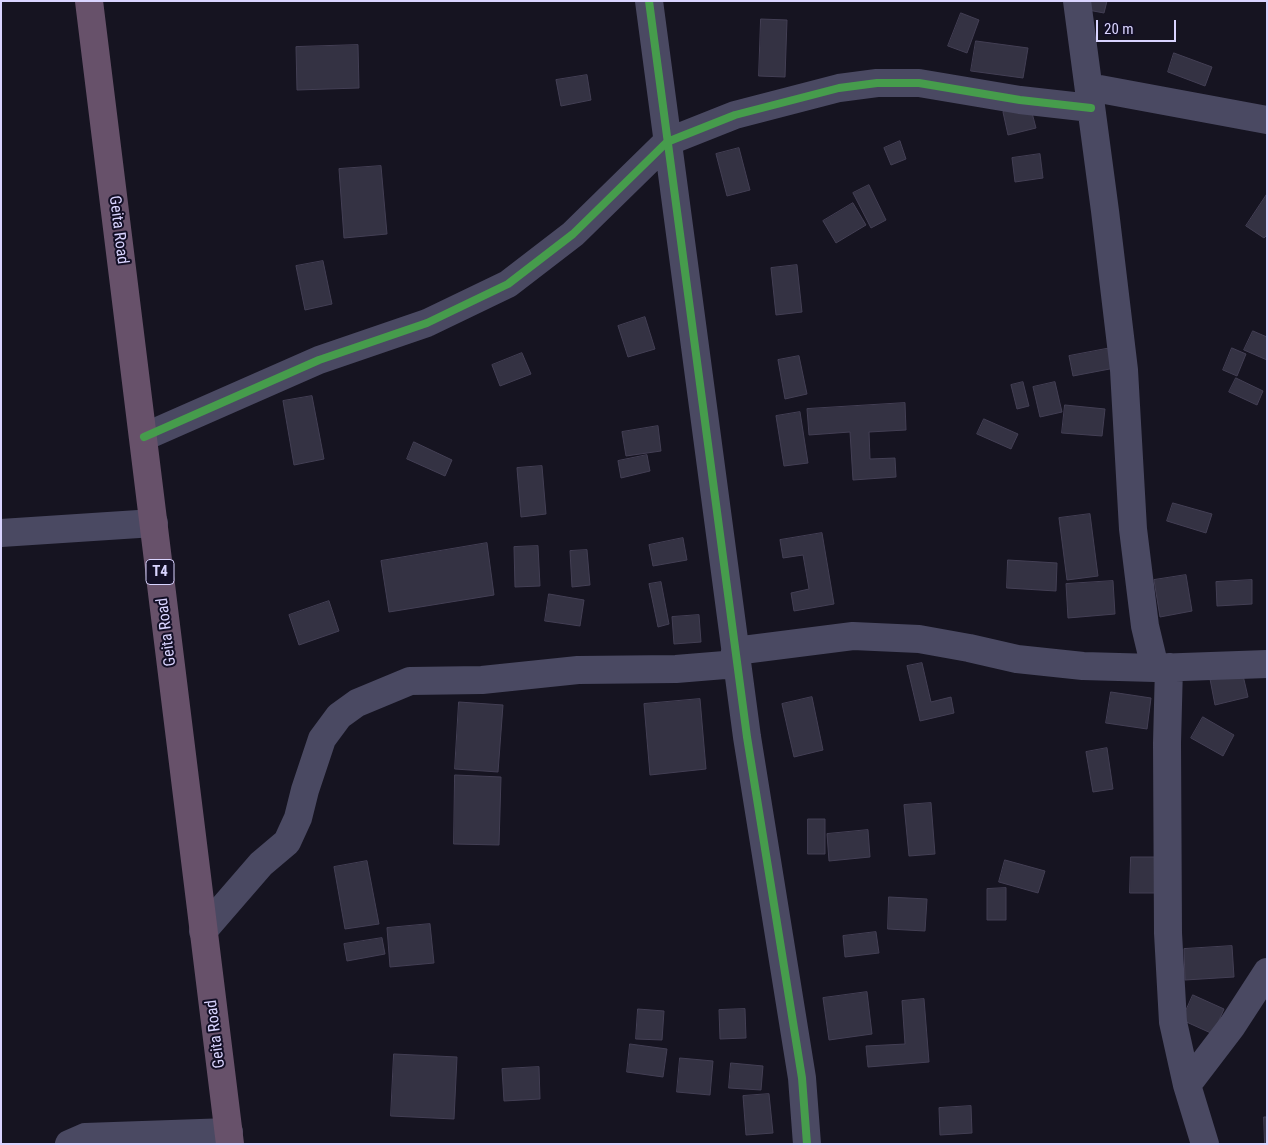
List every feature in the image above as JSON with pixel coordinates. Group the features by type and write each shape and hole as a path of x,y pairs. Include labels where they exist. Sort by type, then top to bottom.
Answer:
{"highway":[{"name":"Geita Road","path":"89,1 230,1138"}],"street":[{"path":"649,1 747,737 802,1078 807,1144"},
{"path":"1077,1 1124,370 1133,529 1145,626 1162,668 1167,743 1168,933 1173,1022 1186,1085 1206,1144"},
{"path":"144,437 319,360 427,323 508,284 573,234 667,142 735,116 839,88 877,82 919,83 1020,100 1090,98 1267,120"},
{"path":"1,533 154,523"},
{"path":"203,931 262,864 287,842 298,818 322,740 339,716 357,702 410,681 482,680 578,670 676,669 853,636 919,639 1017,659 1083,666 1162,668 1267,664"},
{"path":"1186,1085 1232,1026 1267,972"},
{"path":"69,1144 85,1138 230,1138"}],"building":[{"path":"1089,1 1107,1 1104,13 1088,10"},
{"path":"961,13 979,20 967,53 948,46"},
{"path":"761,19 787,20 785,77 759,76"},
{"path":"976,41 1028,48 1023,78 971,71"},
{"path":"358,45 359,88 297,90 296,47"},
{"path":"1174,53 1212,67 1205,86 1168,72"},
{"path":"587,75 591,100 561,106 556,80"},
{"path":"1030,105 1036,128 1008,135 1003,112"},
{"path":"900,141 906,159 891,165 884,148"},
{"path":"739,148 750,190 727,196 716,154"},
{"path":"1040,154 1043,178 1015,182 1012,158"},
{"path":"381,166 387,234 344,238 339,169"},
{"path":"869,185 886,220 871,228 853,193"},
{"path":"1267,194 1267,235 1264,238 1246,226"},
{"path":"853,203 866,225 836,243 823,221"},
{"path":"323,261 332,304 305,310 296,266"},
{"path":"797,265 802,312 776,315 771,268"},
{"path":"645,317 655,349 628,357 618,326"},
{"path":"1253,331 1267,337 1267,360 1244,350"},
{"path":"1111,348 1115,368 1073,376 1069,356"},
{"path":"1232,348 1246,354 1237,376 1223,370"},
{"path":"522,353 531,374 500,386 492,365"},
{"path":"799,356 807,394 785,399 778,360"},
{"path":"1236,378 1263,391 1257,405 1229,392"},
{"path":"1023,382 1029,406 1017,409 1011,385"},
{"path":"1055,382 1062,412 1040,417 1033,387"},
{"path":"312,396 324,459 294,465 283,401"},
{"path":"905,403 906,430 869,432 870,459 895,458 896,477 853,480 850,432 809,435 807,409"},
{"path":"1065,405 1105,409 1102,436 1062,433"},
{"path":"800,412 808,463 784,466 776,416"},
{"path":"984,419 1018,434 1011,449 977,434"},
{"path":"658,426 661,451 626,456 622,432"},
{"path":"414,442 452,460 445,476 407,459"},
{"path":"647,455 650,471 621,478 618,461"},
{"path":"542,466 546,514 521,517 517,468"},
{"path":"1173,503 1212,514 1206,533 1167,521"},
{"path":"1090,514 1098,576 1067,580 1059,518"},
{"path":"822,533 834,604 794,611 791,593 809,589 803,555 783,558 780,540"},
{"path":"683,538 687,560 653,566 649,545"},
{"path":"487,543 494,595 389,612 381,561"},
{"path":"538,546 540,586 515,587 514,547"},
{"path":"587,550 590,585 572,587 570,551"},
{"path":"1008,560 1057,563 1056,591 1007,588"},
{"path":"1186,575 1192,611 1160,617 1154,580"},
{"path":"1252,580 1252,604 1217,606 1216,582"},
{"path":"1113,581 1115,614 1068,618 1066,584"},
{"path":"661,582 669,624 658,627 649,584"},
{"path":"549,594 584,600 580,626 545,621"},
{"path":"329,601 339,631 299,645 289,615"},
{"path":"699,615 701,642 674,644 672,617"},
{"path":"922,663 931,702 951,697 954,713 920,721 907,666"},
{"path":"1242,671 1248,697 1215,705 1210,679"},
{"path":"1111,692 1151,698 1147,729 1106,723"},
{"path":"812,697 823,750 794,757 782,704"},
{"path":"700,699 706,769 650,775 644,704"},
{"path":"459,702 503,705 498,772 455,769"},
{"path":"1203,717 1234,735 1223,756 1191,738"},
{"path":"1107,748 1113,789 1093,792 1086,752"},
{"path":"455,775 501,777 499,845 454,844"},
{"path":"931,803 935,854 909,856 904,805"},
{"path":"808,819 825,819 825,854 808,854"},
{"path":"868,830 870,857 829,861 827,834"},
{"path":"1131,857 1167,857 1167,893 1130,893"},
{"path":"1005,860 1045,871 1038,893 999,882"},
{"path":"367,861 379,924 345,929 334,867"},
{"path":"1006,888 1006,920 987,920 987,889"},
{"path":"889,897 927,899 925,931 888,929"},
{"path":"430,924 434,963 390,967 387,928"},
{"path":"876,932 879,953 845,957 843,936"},
{"path":"382,938 385,954 347,961 344,944"},
{"path":"1232,946 1234,977 1185,980 1184,949"},
{"path":"867,992 872,1034 829,1040 823,998"},
{"path":"1193,995 1224,1009 1213,1034 1182,1020"},
{"path":"924,999 929,1062 868,1067 866,1046 905,1044 902,1001"},
{"path":"638,1009 664,1011 662,1040 636,1039"},
{"path":"745,1009 746,1038 720,1039 719,1010"},
{"path":"630,1044 667,1049 663,1077 627,1072"},
{"path":"394,1054 457,1057 454,1119 391,1116"},
{"path":"680,1058 713,1061 710,1095 677,1092"},
{"path":"731,1063 763,1066 761,1090 729,1088"},
{"path":"539,1067 540,1099 504,1101 502,1069"},
{"path":"769,1094 773,1133 746,1135 743,1096"},
{"path":"971,1106 972,1133 940,1135 939,1108"},
{"path":"1264,1117 1267,1117 1267,1144 1265,1144"}],"cycle path":[{"path":"649,1 747,737 802,1078 807,1144"},
{"path":"144,437 319,360 427,323 508,284 573,234 667,142 735,115 839,88 877,83 919,83 1020,100 1091,108"}]}
